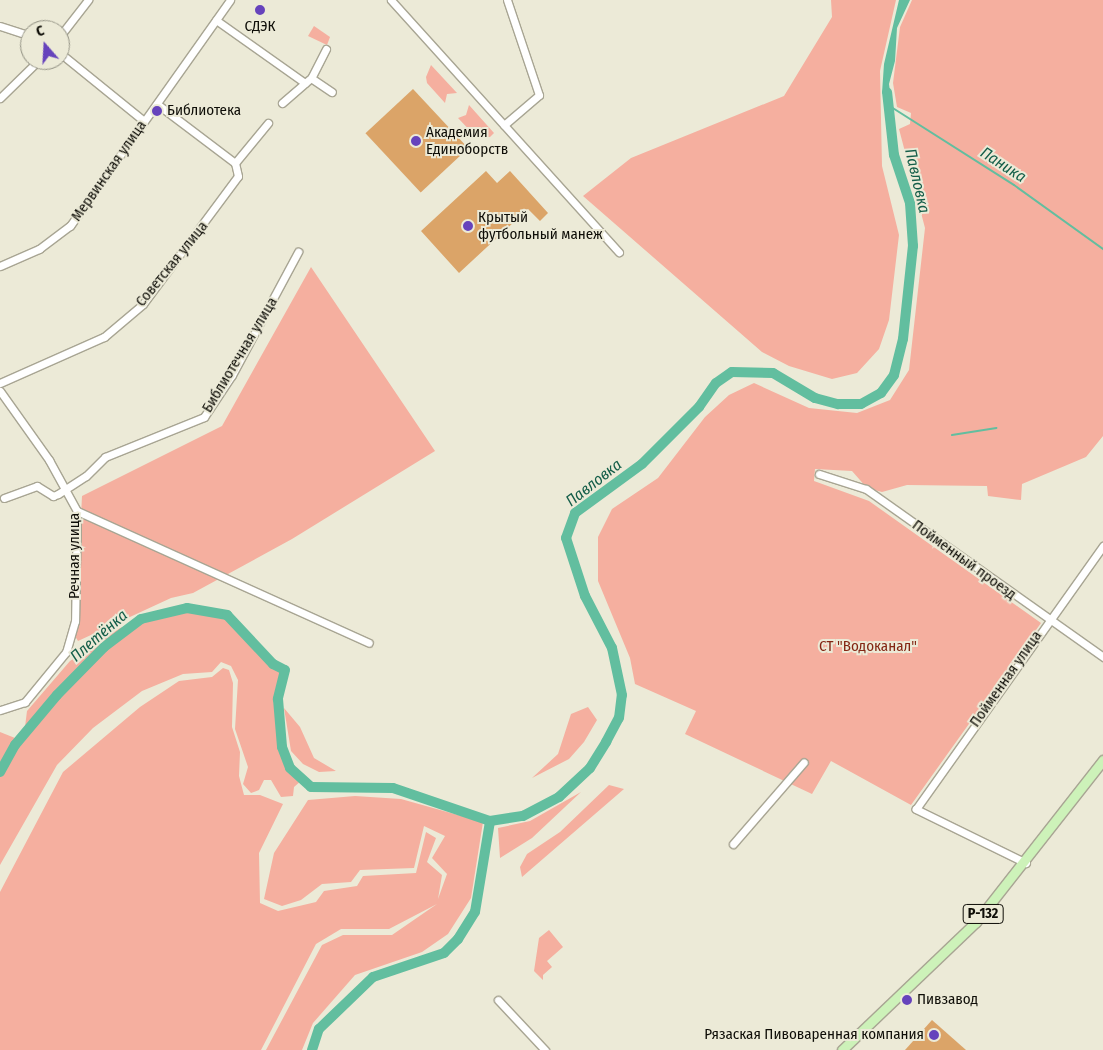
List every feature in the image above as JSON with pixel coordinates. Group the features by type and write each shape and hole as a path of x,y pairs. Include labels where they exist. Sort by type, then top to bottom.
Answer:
{"main road":[{"name":"Р-132","path":"842,1050 963,935 1026,863 1103,760"}],"street":[{"path":"70,23 88,0"},
{"name":"Мервинская улица","path":"0,266 39,249 70,226 230,0"},
{"path":"391,0 619,252"},
{"path":"504,126 539,96 507,0"},
{"path":"216,20 308,80 332,92"},
{"path":"0,26 20,33"},
{"path":"282,103 308,80 326,49"},
{"path":"70,61 144,122"},
{"path":"0,98 28,70"},
{"path":"157,104 236,163"},
{"name":"Советская улица","path":"0,383 104,337 143,304 230,191 238,176 236,163 268,123"},
{"name":"Библиотечная улица","path":"66,490 105,457 204,417 232,375 298,252"},
{"name":"Речная улица","path":"0,391 66,490 77,511 75,621 66,652 25,702 0,710"},
{"name":"Пойменный проезд","path":"819,474 866,489 1048,621 1103,657"},
{"path":"4,498 37,486 53,496 66,490"},
{"path":"77,511 369,644"},
{"name":"Пойменная улица","path":"1026,863 919,813 918,804 1103,546"},
{"path":"733,844 804,762"},
{"path":"498,1000 545,1050"}],"green space":[{"path":"831,0 896,0 880,71 882,166 899,235 889,320 879,349 857,373 832,379 789,366 762,352 583,196 631,158 784,96 832,17"},
{"name":"СТ \"Водоканал\"","path":"912,0 1103,0 1103,436 1086,457 1022,484 1021,500 988,496 987,486 907,485 882,492 867,488 852,471 815,469 814,481 869,501 1041,623 911,805 831,761 812,794 685,734 696,711 635,684 630,658 598,581 598,537 612,509 658,478 705,417 729,395 754,383 809,408 857,413 890,400 909,370 925,228 899,129 910,124 911,113 897,107 893,83 900,27"},
{"path":"314,26 330,37 327,45 308,36"},
{"path":"431,65 457,93 447,94 445,103 427,83 426,77"},
{"path":"469,105 494,133 490,137 477,138 458,118 466,115"},
{"path":"311,267 435,451 292,539 193,593 171,598 78,641 75,636 82,496 222,426"},
{"path":"187,608 227,615 273,664 285,670 278,699 279,725 290,768 302,780 294,787 293,796 281,797 271,780 264,780 259,790 251,793 243,784 248,767 235,729 238,680 231,666 221,662 212,672 183,674 142,691 93,728 57,765 0,865 0,732 15,738 25,727 27,711 70,661 120,628 166,611"},
{"path":"223,668 229,670 233,683 232,727 240,752 239,776 244,795 260,795 283,804 259,853 260,903 278,911 316,902 324,891 357,886 363,876 416,873 426,832 436,838 427,862 442,875 438,899 447,874 432,858 445,836 424,826 414,868 360,870 351,882 322,884 301,900 282,906 264,899 274,853 308,800 355,796 401,799 483,822 471,898 448,934 422,952 355,975 313,1023 302,1050 266,1050 322,945 343,935 392,935 437,904 389,929 341,929 316,944 261,1050 0,1050 0,892 63,772 140,707 179,681 212,677"},
{"path":"588,707 597,720 584,742 569,759 532,778 558,754 571,714"},
{"path":"284,708 300,727 314,758 336,771 319,772 303,764 291,751"},
{"path":"609,785 624,789 522,877 520,867 527,854 560,832"},
{"path":"581,792 532,838 500,858 498,828 530,821"},
{"path":"549,930 563,947 547,961 552,967 543,975 543,980 534,971 539,938"}],"shaded area":[{"path":"899,0 910,0 897,28 895,61 889,84 892,106 882,93 884,64"}],"building":[{"name":"Академия Единоборств","path":"413,89 468,148 421,193 365,133"},
{"name":"Крытый футбольный манеж","path":"486,171 497,183 510,171 548,213 540,221 528,209 459,273 421,231"},
{"name":"Рязаская Пивоваренная компания","path":"932,1020 966,1050 905,1050"}],"waterway":[{"name":"Павловка","path":"0,772 15,745 57,695 104,647 141,619 187,608 227,615 273,664 285,670 278,699 282,747 290,768 311,787 393,788 490,821 523,816 559,797 590,768 619,718 622,695 612,648 585,596 566,538 575,513 642,464 699,407 716,383 732,372 773,373 815,398 838,404 861,404 881,393 894,375 903,339 913,246 910,203 894,155 887,92"},
{"name":"Паника","path":"888,105 1014,185 1103,249"},
{"path":"952,435 996,428"},
{"name":"Павловка","path":"312,1050 319,1029 373,977 444,953 458,939 475,912 490,821"}],"place":[{"name":"СДЭК","path":"260,10"},
{"name":"Библиотека","path":"157,111"},
{"name":"Академия Единоборств","path":"416,141"},
{"name":"Крытый футбольный манеж","path":"468,226"},
{"name":"Пивзавод","path":"907,1000"},
{"name":"Рязаская Пивоваренная компания","path":"934,1035"}],"water label":[{"name":"Плетёнка","path":"99,636"}]}
